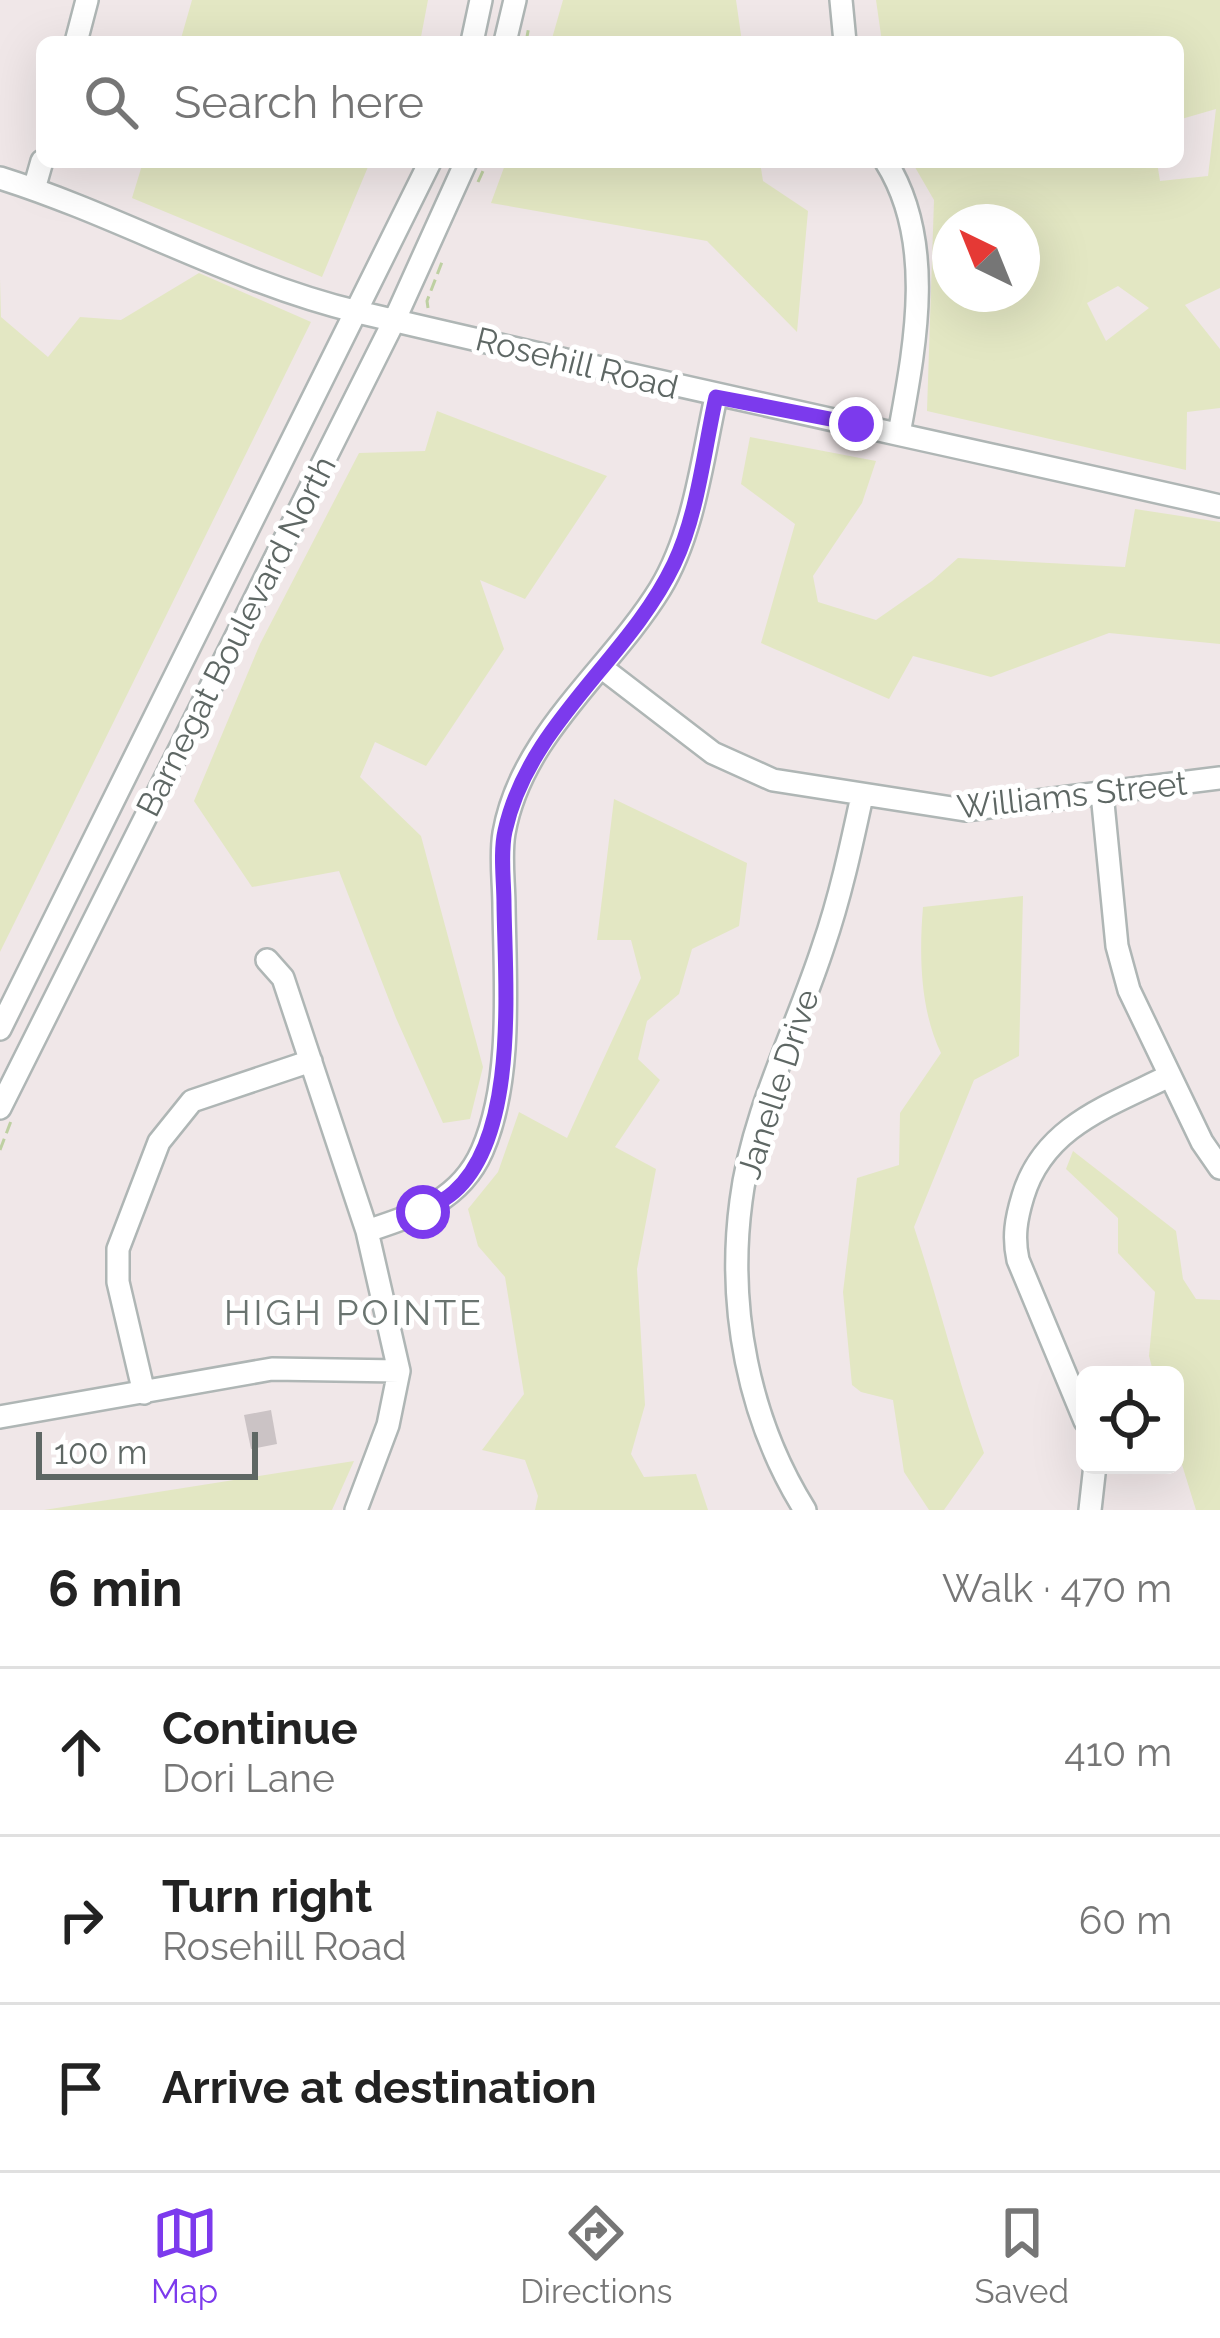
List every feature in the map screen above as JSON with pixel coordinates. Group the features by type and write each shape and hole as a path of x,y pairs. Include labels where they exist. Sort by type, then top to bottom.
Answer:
{"street":[{"path":"78,36 87,0"},
{"path":"473,36 481,0"},
{"path":"507,36 514,0"},
{"path":"841,0 844,36"},
{"path":"34,189 40,168"},
{"name":"Barnegat Boulevard North","path":"0,1029 427,168"},
{"name":"Barnegat Boulevard North","path":"0,1108 395,319 463,168"},
{"path":"890,168 911,218 917,332 899,434"},
{"name":"Rosehill Road","path":"0,178 222,268 356,311 716,397 1220,506"},
{"path":"367,1232 423,1212 455,1192 480,1156 498,1092 505,1006 504,834 541,742 657,593 675,562 716,397"},
{"name":"Williams Street","path":"601,667 713,753 742,769 773,780 862,796 965,810 1220,778"},
{"path":"1102,793 1117,946 1129,990 1202,1142 1220,1168"},
{"name":"Janelle Drive","path":"805,1510 765,1430 744,1348 738,1295 741,1199 761,1119 824,946 862,796"},
{"path":"267,960 284,978 367,1232 399,1371 388,1425 356,1510"},
{"path":"144,1393 118,1282 118,1249 159,1142 192,1102 311,1061"},
{"path":"1076,1399 1018,1260 1013,1240 1016,1220 1029,1176 1059,1136 1078,1121 1169,1076"},
{"path":"0,1417 272,1369 399,1371"},
{"path":"1090,1510 1094,1474"}],"path":[{"path":"424,310 430,307 427,301 434,288"}],"green space":[{"path":"192,0 428,0 421,36 182,36"},
{"path":"563,0 736,0 741,36 553,36"},
{"path":"876,0 1220,0 1220,288 1185,305 1220,349 1220,408 1187,412 1186,470 927,411 932,260 932,312 1040,312 1040,204 934,204 915,168 1158,168 1160,181 1208,176 1216,109 1184,118 1184,36 881,36","holes":["1118,286 1149,308 1106,341 1087,303"]},
{"path":"141,168 367,168 322,277 132,198"},
{"path":"504,168 761,168 763,181 808,211 797,332 707,241 491,203"},
{"path":"199,273 311,322 0,952 0,279 1,317 48,357 80,317 121,320"},
{"path":"437,411 607,476 525,599 480,580 504,649 426,766 375,742 360,777 421,836 483,1067 470,1119 443,1123 339,871 252,887 194,801 260,644 359,453 425,451"},
{"path":"750,437 876,461 862,503 813,576 818,602 876,620 958,558 1125,567 1135,509 1220,522 1220,644 1109,633 991,677 913,656 889,699 761,643 795,524 741,484"},
{"path":"614,799 747,863 739,926 692,949 679,994 647,1021 638,1059 660,1080 615,1147 656,1169 637,1269 645,1405 631,1454 644,1477 696,1474 708,1510 535,1510 538,1496 525,1460 482,1450 524,1394 505,1277 478,1246 468,1209 498,1172 519,1112 567,1138 641,978 631,940 597,940"},
{"path":"1023,896 1019,1056 974,1080 914,1227 984,1453 944,1510 929,1510 904,1472 893,1400 852,1385 843,1292 857,1178 899,1165 900,1113 941,1053 923,982 923,907"},
{"path":"1073,1151 1176,1231 1183,1279 1196,1299 1220,1300 1220,1510 1196,1510 1184,1471 1184,1366 1152,1366 1155,1292 1118,1253 1118,1218 1066,1169"},
{"path":"354,1461 332,1510 44,1510"}],"building":[{"path":"271,1410 277,1444 251,1449 244,1415"}],"district":[{"name":"HIGH POINTE","path":"354,1312"}],"route":[{"path":"423,1212 455,1192 480,1156 491,1128 505,1006 504,834 520,787 541,742 657,593 675,562 716,397 856,424"}]}
